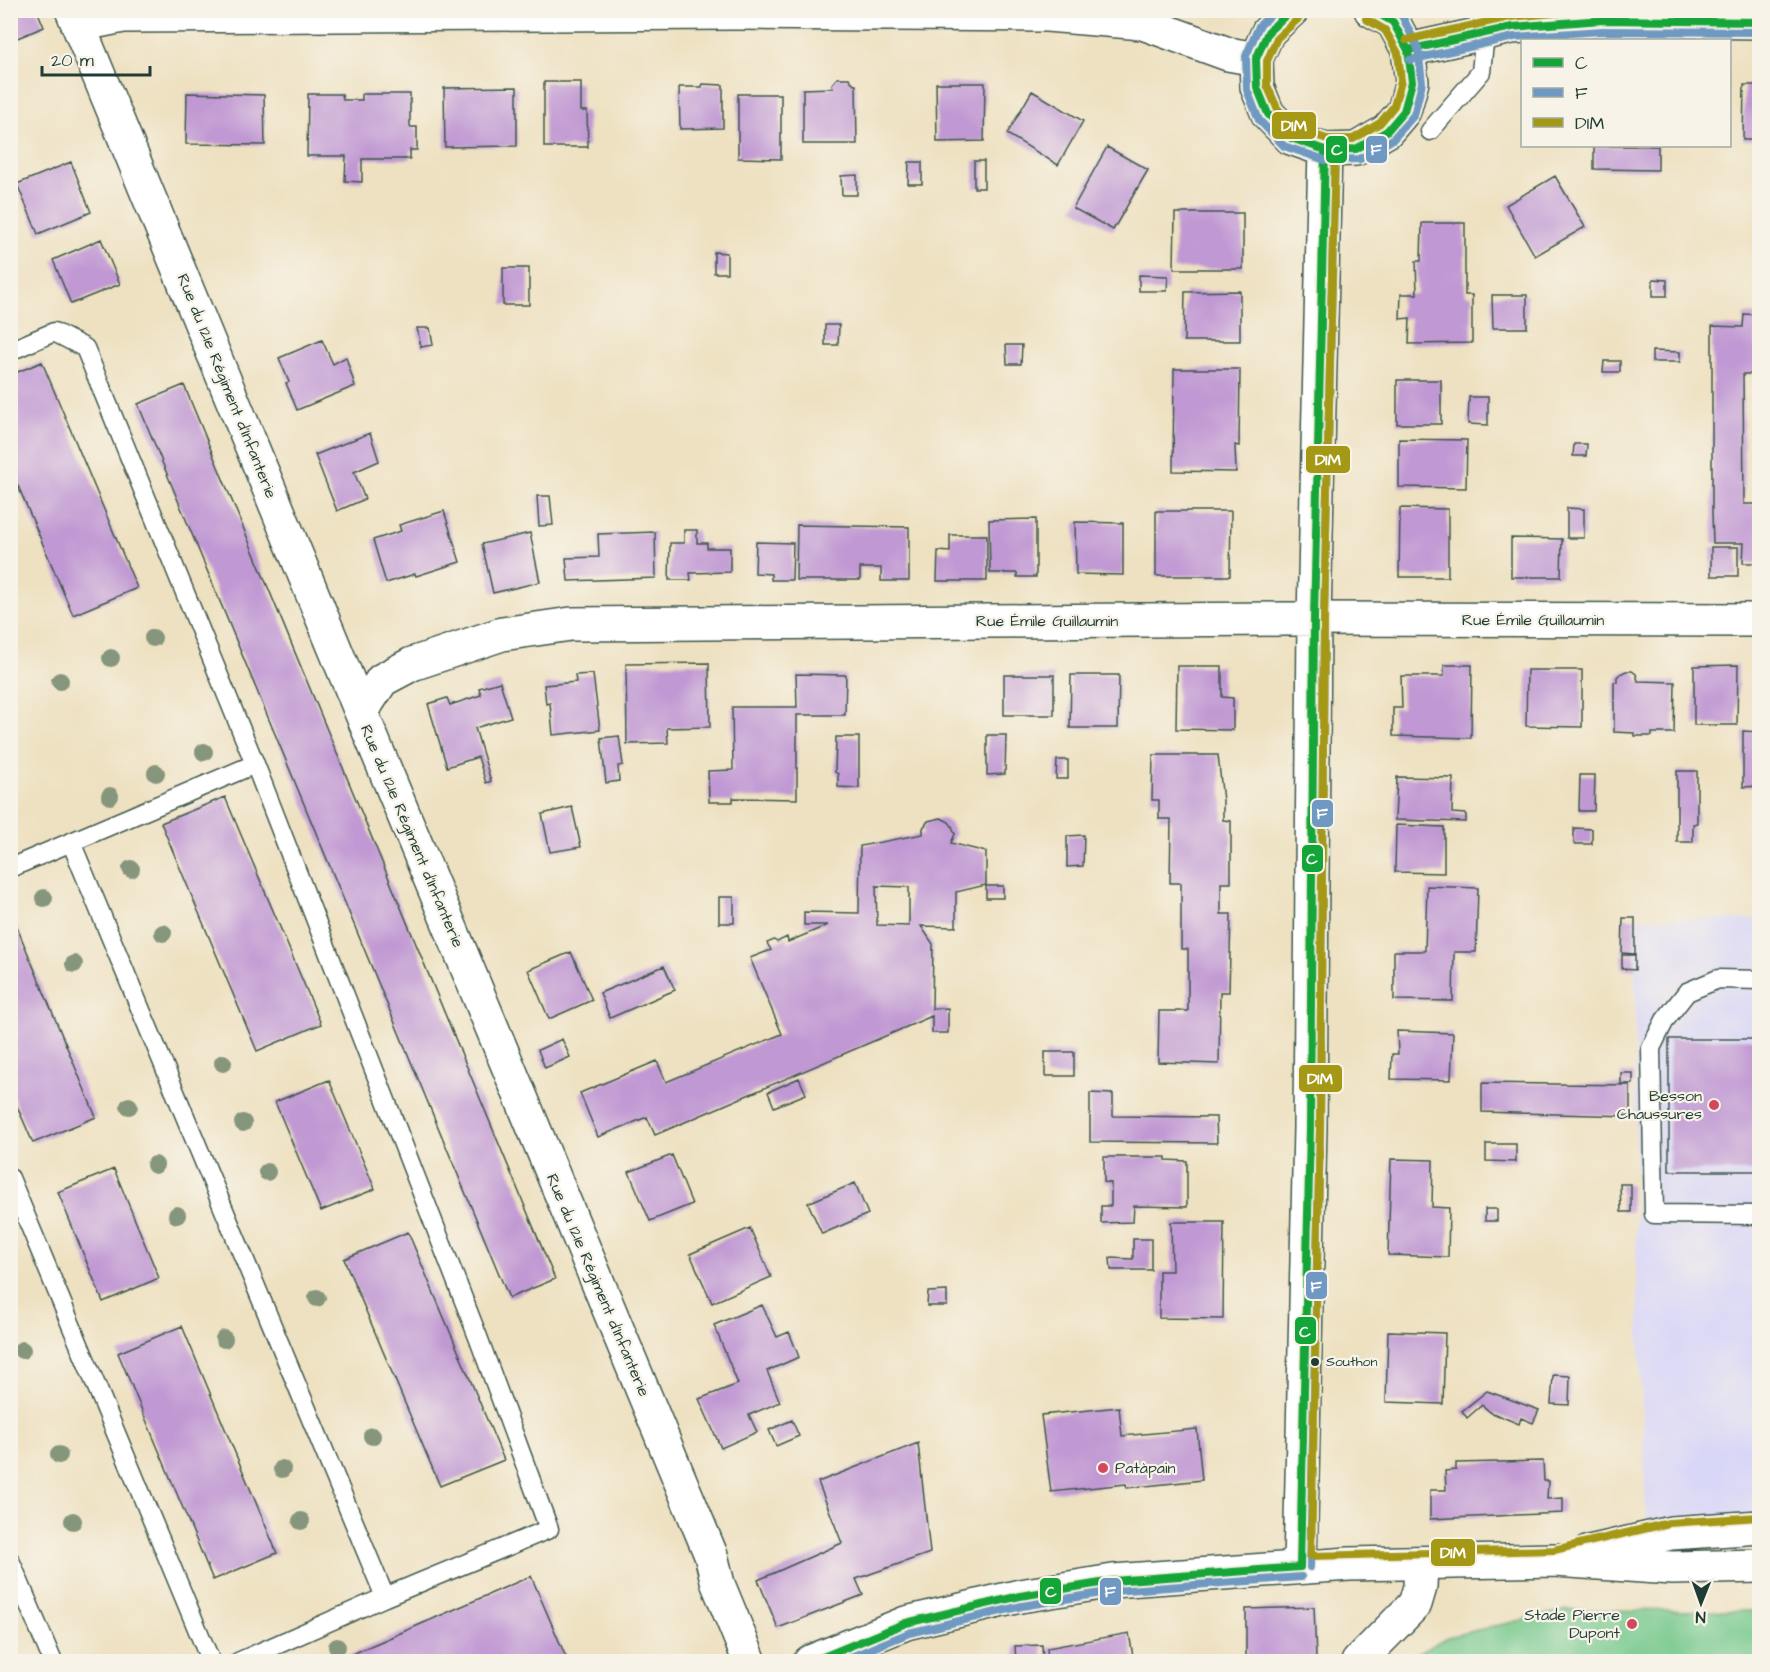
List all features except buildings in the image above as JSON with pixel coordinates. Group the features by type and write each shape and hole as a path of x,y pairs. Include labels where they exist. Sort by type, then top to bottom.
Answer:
{"street":[{"path":"1292,10 1268,32 1256,59 1257,87 1268,114 1291,138 1325,150 1356,150 1387,131 1404,111 1412,82 1408,50 1393,22 1371,10"},
{"path":"75,18 682,12 1047,15 1143,23 1228,54 1256,59"},
{"name":"Rue du 121e Régiment d'Infanterie","path":"75,18 711,1555 718,1584 750,1662"},
{"path":"1408,50 1495,24 1512,27 1602,20 1760,22"},
{"path":"1300,1567 1310,1128 1314,619 1325,150"},
{"name":"Rue Émile Guillaumin","path":"361,712 382,680 412,664 502,634 571,624 1314,619 1760,620"},
{"path":"1555,1560 1671,1533 1760,1527"},
{"path":"810,1662 906,1623 1020,1596 1113,1581 1300,1567 1420,1563 1555,1560 1672,1568 1760,1566"},
{"path":"1358,1662 1415,1604 1420,1587 1420,1563"}],"lane":[{"path":"1430,131 1481,72 1495,24"},
{"path":"10,351 54,332 85,348 255,764 474,1326 549,1529 385,1597 238,1662"},
{"path":"10,868 255,764"},
{"path":"71,842 385,1597"},
{"path":"1760,980 1718,980 1687,992 1665,1020 1651,1047 1654,1214 1760,1215"},
{"path":"10,1178 211,1662"},
{"path":"10,1560 52,1662"}],"shaded area":[{"path":"1635,918 1759,919 1759,1528 1647,1539 1636,1253"}],"green space":[{"name":"Stade Pierre Dupont","path":"1566,1610 1759,1611 1759,1661 1404,1661 1447,1637"}],"transit line":[{"name":"F","path":"1276,10 1259,26 1246,56 1247,90 1259,120 1284,146 1325,160 1360,159 1393,139 1414,115 1422,83 1418,48 1402,16 1394,10"},
{"name":"C","path":"1291,10 1268,32 1256,59 1257,87 1268,114 1291,138 1325,150 1356,149 1387,131 1404,111 1412,82 1408,50 1393,22 1372,10"},
{"name":"DIM","path":"1406,40 1510,17 1589,10"},
{"name":"DIM","path":"1681,10 1760,11"},
{"name":"DIM","path":"1299,18 1277,38 1267,61 1267,85 1277,108 1297,129 1327,139 1353,139 1380,123 1394,106 1401,81 1398,53 1385,30 1366,19"},
{"name":"C","path":"1408,50 1512,27 1602,20 1760,22"},
{"name":"F","path":"1410,60 1514,37 1602,31 1760,32"},
{"name":"C","path":"1300,1567 1310,1128 1314,619 1325,150"},
{"name":"F","path":"1310,1567 1320,1128 1324,619 1335,150"},
{"name":"DIM","path":"1335,150 1324,619 1320,1128 1311,1556 1554,1550 1669,1523 1759,1517"},
{"name":"C","path":"811,1662 906,1623 1020,1596 1113,1581 1300,1567"},
{"name":"F","path":"839,1662 909,1633 1022,1606 1114,1591 1301,1577"}],"place":[{"name":"Besson Chaussures","path":"1714,1105"},
{"name":"Southon","path":"1315,1362"},
{"name":"Patàpain","path":"1103,1468"},
{"name":"Stade Pierre Dupont","path":"1632,1624"}]}
